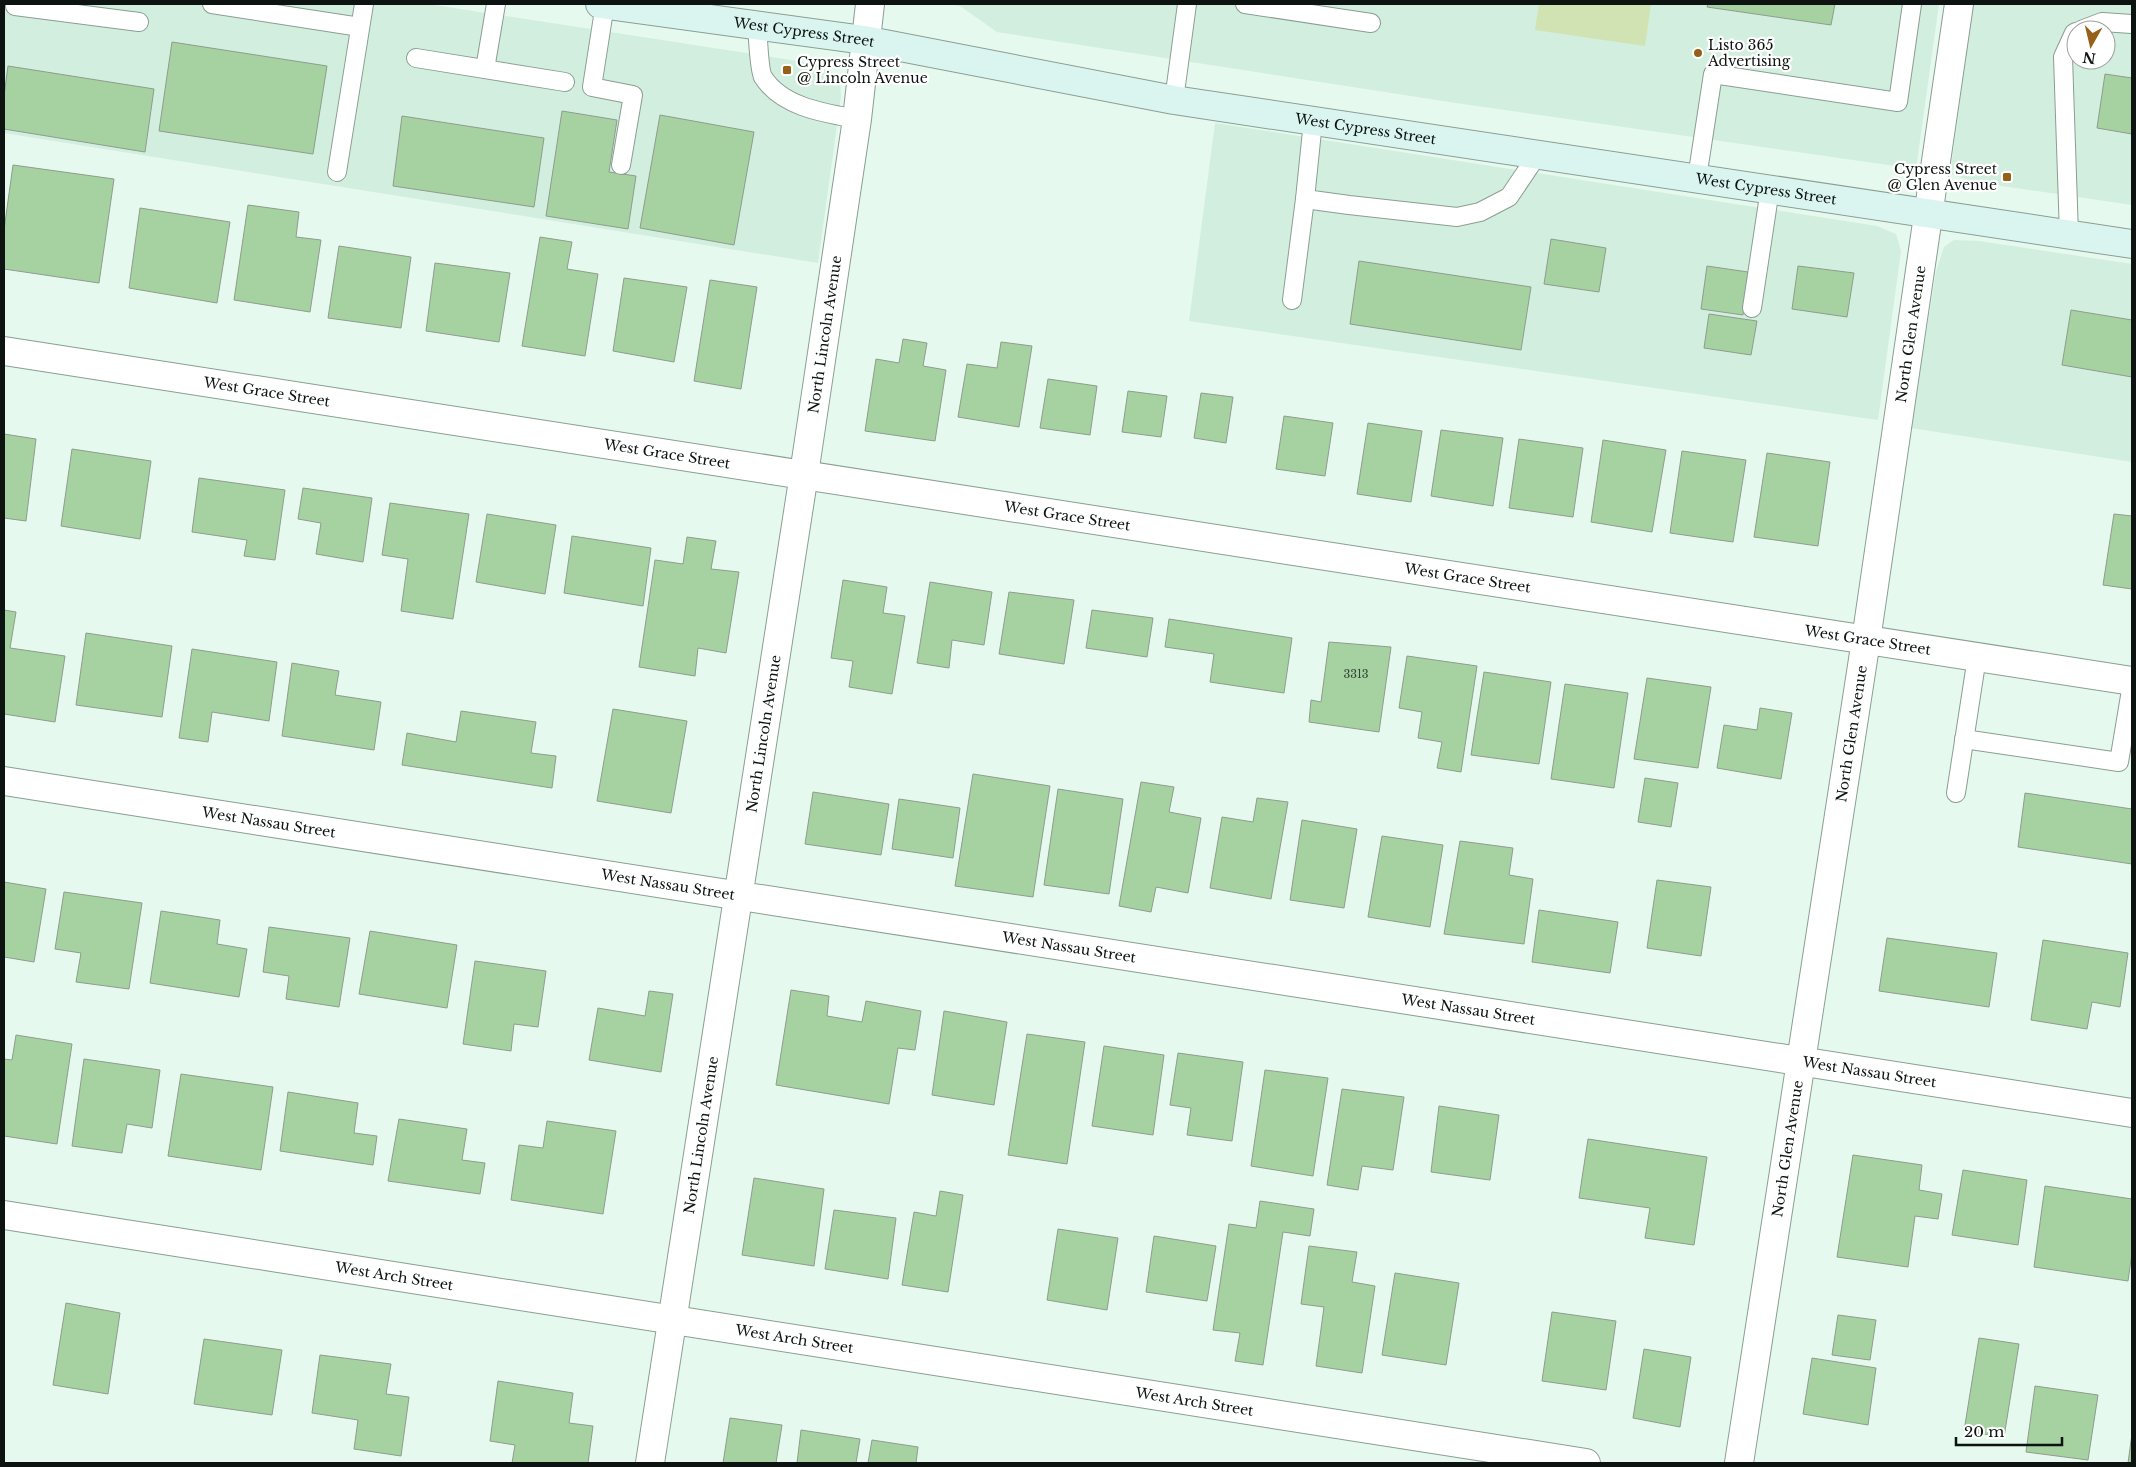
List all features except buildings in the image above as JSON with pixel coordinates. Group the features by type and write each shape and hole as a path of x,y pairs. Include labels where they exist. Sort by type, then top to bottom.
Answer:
{"street":[{"name":"West Cypress Street","path":"603,4 703,11 757,26 864,40 1174,100 2132,244"},
{"name":"North Lincoln Avenue","path":"650,1463 804,474 857,118 864,40 870,4"},
{"name":"North Glen Avenue","path":"1739,1463 1866,640 1959,4"},
{"name":"West Grace Street","path":"4,351 1977,657 2132,683"},
{"name":"West Nassau Street","path":"4,781 2132,1114"},
{"name":"West Arch Street","path":"4,1215 1586,1463"}],"lane":[{"path":"15,4 15,6 139,22"},
{"path":"212,4 360,27"},
{"path":"337,172 364,4"},
{"path":"485,69 496,4"},
{"path":"603,4 592,87 633,95 621,165"},
{"path":"1174,100 1188,4"},
{"path":"1245,4 1371,23"},
{"path":"1697,178 1713,74 1898,102 1912,4"},
{"path":"2116,23 2132,24"},
{"path":"757,26 762,76 781,96 819,112 857,118"},
{"path":"2066,50 2063,57 2069,235"},
{"path":"416,58 565,82"},
{"path":"1292,300 1314,121"},
{"path":"1305,199 1349,206 1457,216 1473,214 1509,196 1538,154"},
{"path":"1752,308 1770,189"},
{"path":"1956,793 1977,657"},
{"path":"1964,739 2119,762 2132,683"}],"shaded area":[{"path":"4,4 428,4 817,64 834,74 840,84 841,96 818,263 4,133"},
{"name":"Listo 365 Advertising","path":"945,4 1939,4 1916,169 1456,103 997,32 960,6"},
{"path":"1973,4 2132,4 2132,205 1975,182 1950,174"},
{"path":"1215,123 1877,226 1896,234 1901,251 1878,420 1189,321"},
{"path":"1954,240 1979,241 2132,264 2132,462 1911,428 1936,272 1944,247"}],"green space":[{"path":"1539,4 1651,4 1645,46 1535,30"}],"place":[{"name":"Listo 365 Advertising","path":"1698,53"},
{"name":"Cypress Street @ Lincoln Avenue","path":"787,70"},
{"name":"Cypress Street @ Glen Avenue","path":"2007,177"}]}
